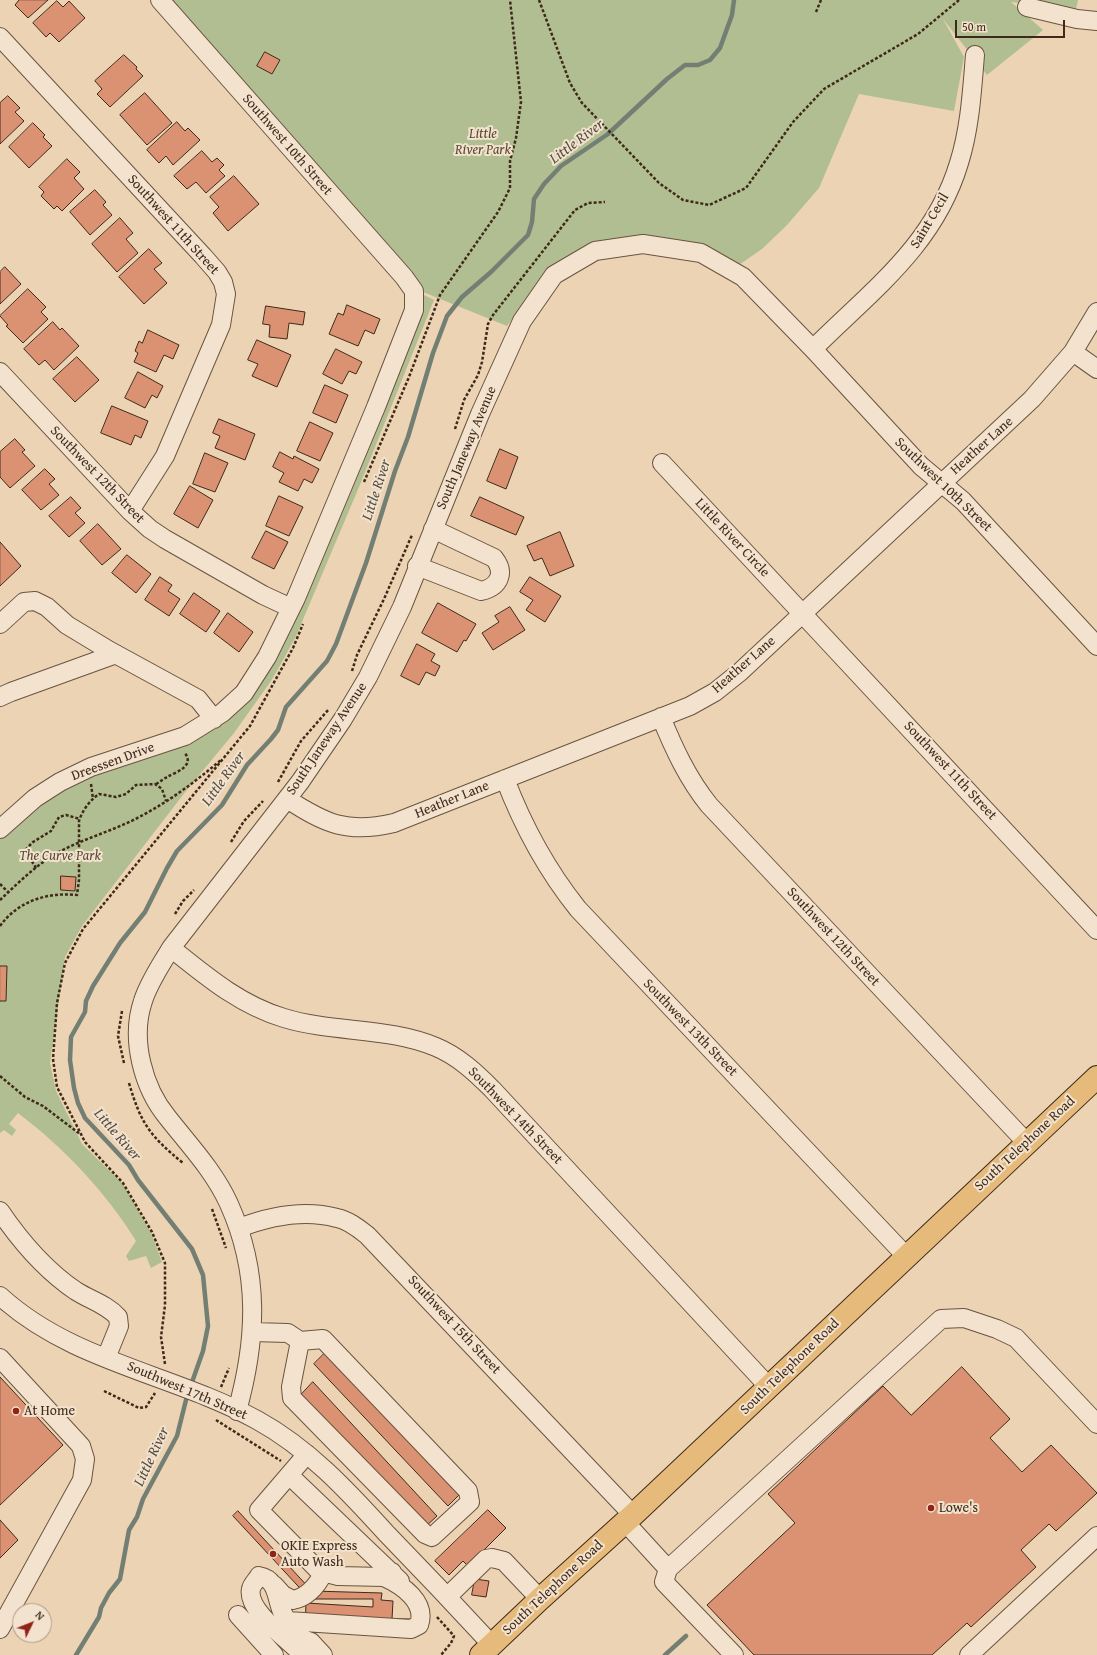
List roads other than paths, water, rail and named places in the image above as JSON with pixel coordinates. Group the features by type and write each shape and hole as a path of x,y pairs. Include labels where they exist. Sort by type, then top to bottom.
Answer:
{"main road":[{"name":"South Telephone Road","path":"487,1650 540,1599 629,1519 1026,1142 1095,1081"}],"street":[{"name":"Southwest 10th Street","path":"160,0 414,291 414,310 372,414 298,613"},
{"path":"1027,7 1077,19 1097,21"},
{"name":"Southwest 11th Street","path":"0,37 203,256 217,272 223,282 226,294 221,325 165,456 148,485 130,511"},
{"name":"Saint Cecil","path":"813,349 897,268 924,237 939,212 951,188 963,148 970,106 975,55"},
{"name":"South Janeway Avenue","path":"237,1411 246,1381 252,1332 252,1291 239,1228 216,1179 194,1148 167,1118 149,1088 144,1075 138,1037 142,1002 157,970 171,948 286,799 343,719 368,677 402,607 417,566 480,414 522,321 554,275 595,252 643,244 701,253 743,277 773,307"},
{"name":"Southwest 10th Street","path":"773,307 921,466 963,501 1097,646"},
{"name":"Heather Lane","path":"286,799 322,821 357,829 373,828 394,823 690,706 715,692 740,672 1032,399 1073,352 1097,312"},
{"path":"1073,352 1097,369"},
{"name":"Southwest 12th Street","path":"0,372 130,511 150,529 263,595 298,613"},
{"name":"Little River Circle","path":"662,463 802,613"},
{"path":"417,566 481,591 488,589 499,578 501,571 499,564 494,558 487,553 433,529"},
{"path":"0,624 24,602 35,601 47,607 67,625 198,699 214,719 244,693 298,613"},
{"name":"Southwest 11th Street","path":"802,613 1097,930"},
{"path":"0,697 116,654"},
{"name":"Southwest 12th Street","path":"662,717 672,745 698,791 709,805 1026,1142"},
{"name":"Dreessen Drive","path":"0,829 35,798 60,782 91,767 185,736 214,719"},
{"name":"Southwest 13th Street","path":"505,779 528,833 547,867 578,909 906,1256"},
{"name":"Southwest 14th Street","path":"171,948 220,986 244,1002 262,1010 285,1019 410,1040 437,1047 462,1062 477,1074 497,1095 769,1387"},
{"path":"0,1211 12,1229 40,1262 76,1291 102,1304 118,1317 119,1326 106,1358"},
{"name":"Southwest 15th Street","path":"239,1228 294,1213 316,1214 338,1218 367,1234 629,1519 668,1569"},
{"name":"Southwest 17th Street","path":"0,1296 16,1311 50,1333 106,1358 207,1397 257,1420 307,1454 346,1490 447,1597 487,1650"},
{"path":"734,1655 664,1582 668,1569 941,1319 964,1318 997,1329 1016,1338 1097,1424"},
{"path":"252,1332 288,1333 300,1341 322,1339 468,1491 470,1502 432,1538 425,1534 292,1398 291,1387 300,1341"},
{"path":"0,1358 81,1446 85,1459 82,1480 0,1629"},
{"path":"303,1655 268,1622 250,1599 251,1588 260,1576 268,1578 283,1595 292,1600 302,1598 318,1585 322,1571 321,1558 263,1506 307,1454"},
{"path":"274,1585 282,1615 288,1621 411,1629 419,1625 422,1617 419,1607 406,1590 388,1574 290,1475"},
{"path":"969,1655 1097,1536"},
{"path":"447,1597 486,1559 492,1558 504,1561 540,1599"},
{"path":"322,1571 338,1576 388,1574"},
{"path":"238,1615 269,1655"},
{"path":"268,1622 303,1645 313,1655"},
{"path":"284,1632 312,1642 323,1655"}],"waterway":[{"name":"Little River","path":"191,1385 203,1351 208,1326 203,1275 192,1249 138,1180 129,1165 85,1118 78,1103 74,1088 70,1060 71,1037 85,1012 86,1001 93,986 120,943 145,912 177,851 222,805 247,765 278,730 286,707 327,661 336,644 366,563 395,471 408,437 433,353 447,316 462,297 491,272 528,235 532,222 534,199 544,184 561,166 608,134 667,79 685,65 698,65 710,60 720,48 732,15 734,0"},
{"name":"Little River","path":"76,1655 99,1617 101,1608 109,1593 120,1579 129,1530 137,1517 143,1499 177,1436 188,1392"},
{"path":"665,1655 686,1636"}],"place":[{"name":"At Home","path":"16,1411"},
{"name":"Lowe's","path":"931,1508"},
{"name":"OKIE Express Auto Wash","path":"273,1554"}],"park label":[{"name":"Little River Park","path":"483,142"},
{"name":"The Curve Park","path":"60,856"}]}
